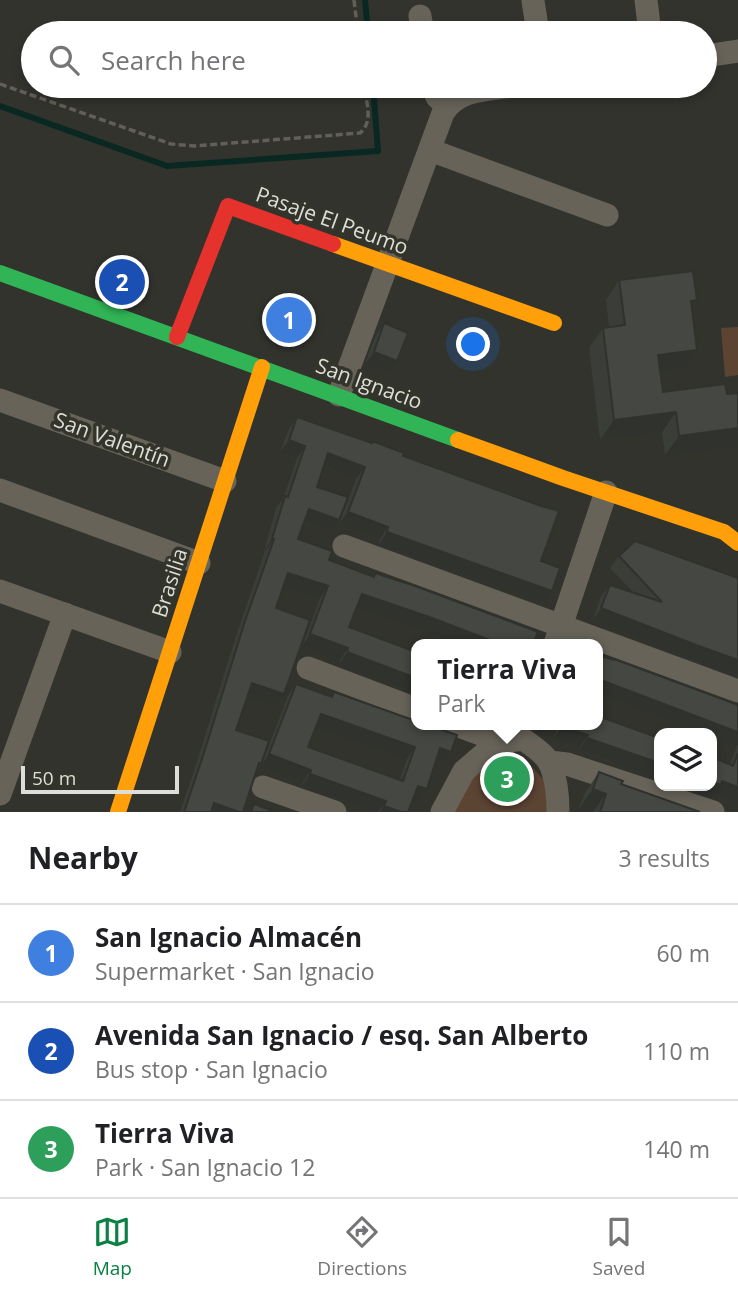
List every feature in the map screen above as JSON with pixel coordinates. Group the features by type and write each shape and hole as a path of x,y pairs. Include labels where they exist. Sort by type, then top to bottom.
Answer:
{"street":[{"path":"646,0 649,21"},
{"path":"533,1 536,21"},
{"path":"717,54 738,51"},
{"path":"438,98 447,106"},
{"path":"339,395 447,106 457,98"},
{"path":"430,150 607,215"},
{"name":"Pasaje El Peumo","path":"177,337 228,206 554,323"},
{"name":"San Ignacio","path":"0,273 563,478 731,531 738,543"},
{"name":"Brasilia","path":"118,812 262,368"},
{"name":"San Valentín","path":"0,400 225,481"},
{"path":"0,490 198,563"},
{"path":"344,546 558,635 606,492"},
{"path":"0,591 170,652"},
{"path":"0,794 65,614"},
{"path":"603,649 738,691"},
{"path":"309,668 411,707"},
{"path":"487,730 518,735 549,762 555,782 558,812"},
{"path":"442,812 464,771 485,753 518,735"},
{"path":"549,762 567,764 713,812"},
{"path":"263,788 335,812"}],"path":[{"path":"354,0 357,21"},
{"path":"0,84 21,91"},
{"path":"40,98 171,144 194,146 360,133 367,128 365,98"}],"shaded area":[{"path":"738,327 738,375 725,377 721,328"},
{"path":"515,756 526,760 549,786 550,812 450,812 475,772"}],"building":[{"path":"693,271 697,300 691,301 697,350 658,355 663,392 725,384 727,394 738,393 738,428 679,436 676,412 614,420 603,328 625,325 619,280"},
{"path":"384,323 408,333 397,361 374,352"},
{"path":"297,417 372,441 404,453 403,456 559,511 541,561 560,568 552,591 387,532 388,527 348,512 365,467 328,453 317,487 348,497 339,520 309,509 298,539 332,551 329,560 374,577 375,573 415,586 538,632 535,639 487,639 362,594 349,627 411,650 411,676 347,652 348,648 310,634 328,586 288,573 276,608 310,620 284,694 252,683 236,730 269,741 243,812 214,803 211,812 184,812 274,539 285,496 288,497 305,446 289,440"},
{"path":"635,541 738,578 738,660 601,608 610,585 662,602 619,556"},
{"path":"603,657 738,705 738,732 603,681"},
{"path":"296,684 332,697 334,692 411,719 411,730 442,730 457,735 451,752 440,748 427,789 418,786 408,812 384,806 386,801 310,774 311,770 269,754","holes":["321,714 415,747 403,781 308,747"]},
{"path":"603,718 654,736 654,761 587,738 588,735 574,730 603,730"},
{"path":"738,753 738,787 722,781 721,785 717,784 717,759 733,766"},
{"path":"599,772 623,781 621,784 700,812 600,812 606,794 593,789"},
{"path":"254,804 275,812 251,812"}],"waterway":[{"path":"365,0 367,21"},
{"path":"0,106 167,166 378,151 374,98"}],"traffic: fast":[{"path":"0,273 458,440"}],"traffic: slow":[{"path":"333,244 554,323"},
{"path":"118,812 262,367"},
{"path":"458,440 724,532 738,543"}],"traffic: jam":[{"path":"177,337 228,206 333,244"}],"place":[{"name":"Avenida San Ignacio / esq. San Alberto","path":"122,282"},
{"name":"San Ignacio Almacén","path":"289,320"},
{"name":"Tierra Viva","path":"507,779"}]}
